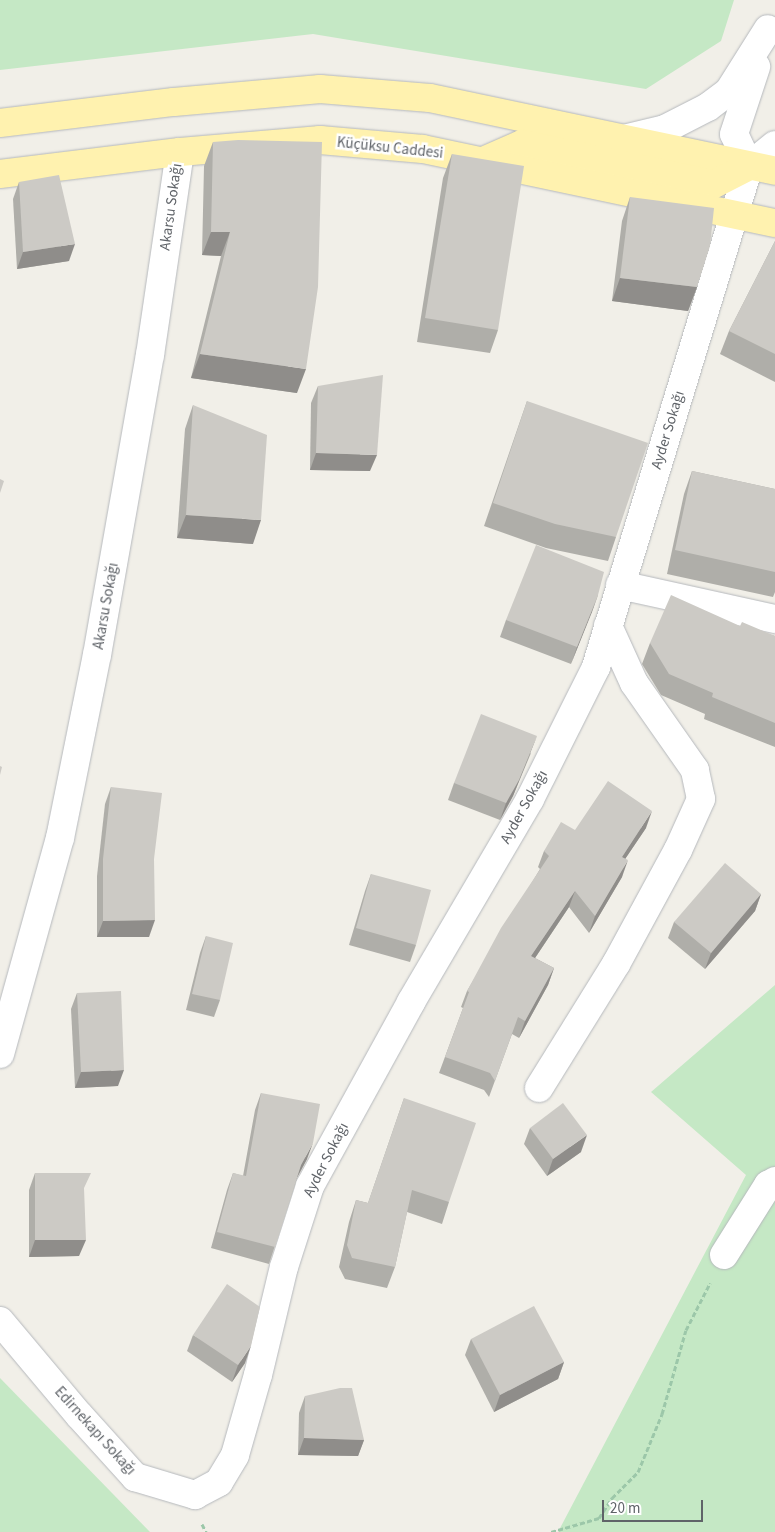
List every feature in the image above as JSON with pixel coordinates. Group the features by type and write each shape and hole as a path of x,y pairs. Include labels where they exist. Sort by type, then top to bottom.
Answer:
{"main road":[{"path":"0,123 174,102 320,89 430,98 775,171"},
{"name":"Küçüksu Caddesi","path":"0,174 180,152 320,140 423,148 775,223"},
{"path":"483,161 522,144 714,184 749,166"}],"street":[{"path":"623,139 665,129 708,107 729,91 772,24"},
{"path":"772,24 734,134 749,166 775,144"},
{"name":"Akarsu Sokağı","path":"0,1054 60,838 97,654 150,355 180,152"},
{"name":"Ayder Sokağı","path":"258,1375 284,1268 310,1186 411,1002 530,799 596,667 736,214 749,166"},
{"path":"620,585 775,619"},
{"path":"539,1088 616,964 678,850 701,799 695,770 634,683 608,626"},
{"path":"724,1255 768,1185 775,1181"},
{"name":"Edirnekapı Sokağı","path":"0,1320 79,1415 135,1477 195,1495 219,1482 235,1455 258,1375"}],"path":[{"path":"551,1532 599,1518 612,1498 638,1472 662,1414 686,1330 724,1255"}],"green space":[{"path":"0,0 734,0 721,41 646,89 313,34 0,70"},
{"path":"775,985 775,1532 558,1532 746,1175 651,1092"},
{"path":"0,1378 150,1532 0,1532"}],"building":[{"path":"238,140 322,142 318,287 306,369 200,354 230,232 211,232 213,142"},
{"path":"452,154 524,166 498,330 425,318"},
{"path":"59,175 75,244 23,252 19,182"},
{"path":"630,197 714,208 710,246 697,287 620,278"},
{"path":"775,241 775,354 729,331"},
{"path":"383,375 377,455 316,453 318,386"},
{"path":"527,401 648,443 616,537 555,524 493,503"},
{"path":"193,405 267,435 261,520 186,515"},
{"path":"692,471 775,489 775,572 675,550"},
{"path":"0,479 4,481 0,493"},
{"path":"536,545 604,572 598,595 577,647 506,620"},
{"path":"671,595 740,626 742,622 775,636 775,723 712,697 713,693 669,674 650,643"},
{"path":"481,714 537,736 519,780 506,803 454,783"},
{"path":"608,781 652,811 622,857 628,860 595,916 575,891 531,956 554,968 525,1021 518,1017 495,1081 490,1073 445,1057 469,992 467,991 501,928 549,856 544,851 561,822 575,830"},
{"path":"111,787 162,793 154,859 155,920 103,921 103,859"},
{"path":"725,863 761,894 711,953 674,922"},
{"path":"371,874 431,890 416,945 356,928"},
{"path":"206,936 233,943 220,1000 192,994"},
{"path":"121,991 124,1070 81,1072 77,993"},
{"path":"261,1093 320,1104 313,1143 301,1165 275,1247 217,1232 233,1173 246,1176"},
{"path":"404,1098 476,1123 449,1202 412,1190 395,1267 352,1258 347,1245 356,1200 368,1203"},
{"path":"563,1103 587,1135 553,1159 530,1128"},
{"path":"35,1173 91,1173 84,1188 86,1240 35,1240"},
{"path":"227,1284 260,1307 251,1346 238,1365 193,1335"},
{"path":"534,1306 564,1362 500,1395 471,1339"},
{"path":"340,1388 352,1388 364,1440 304,1438 305,1396"}]}
